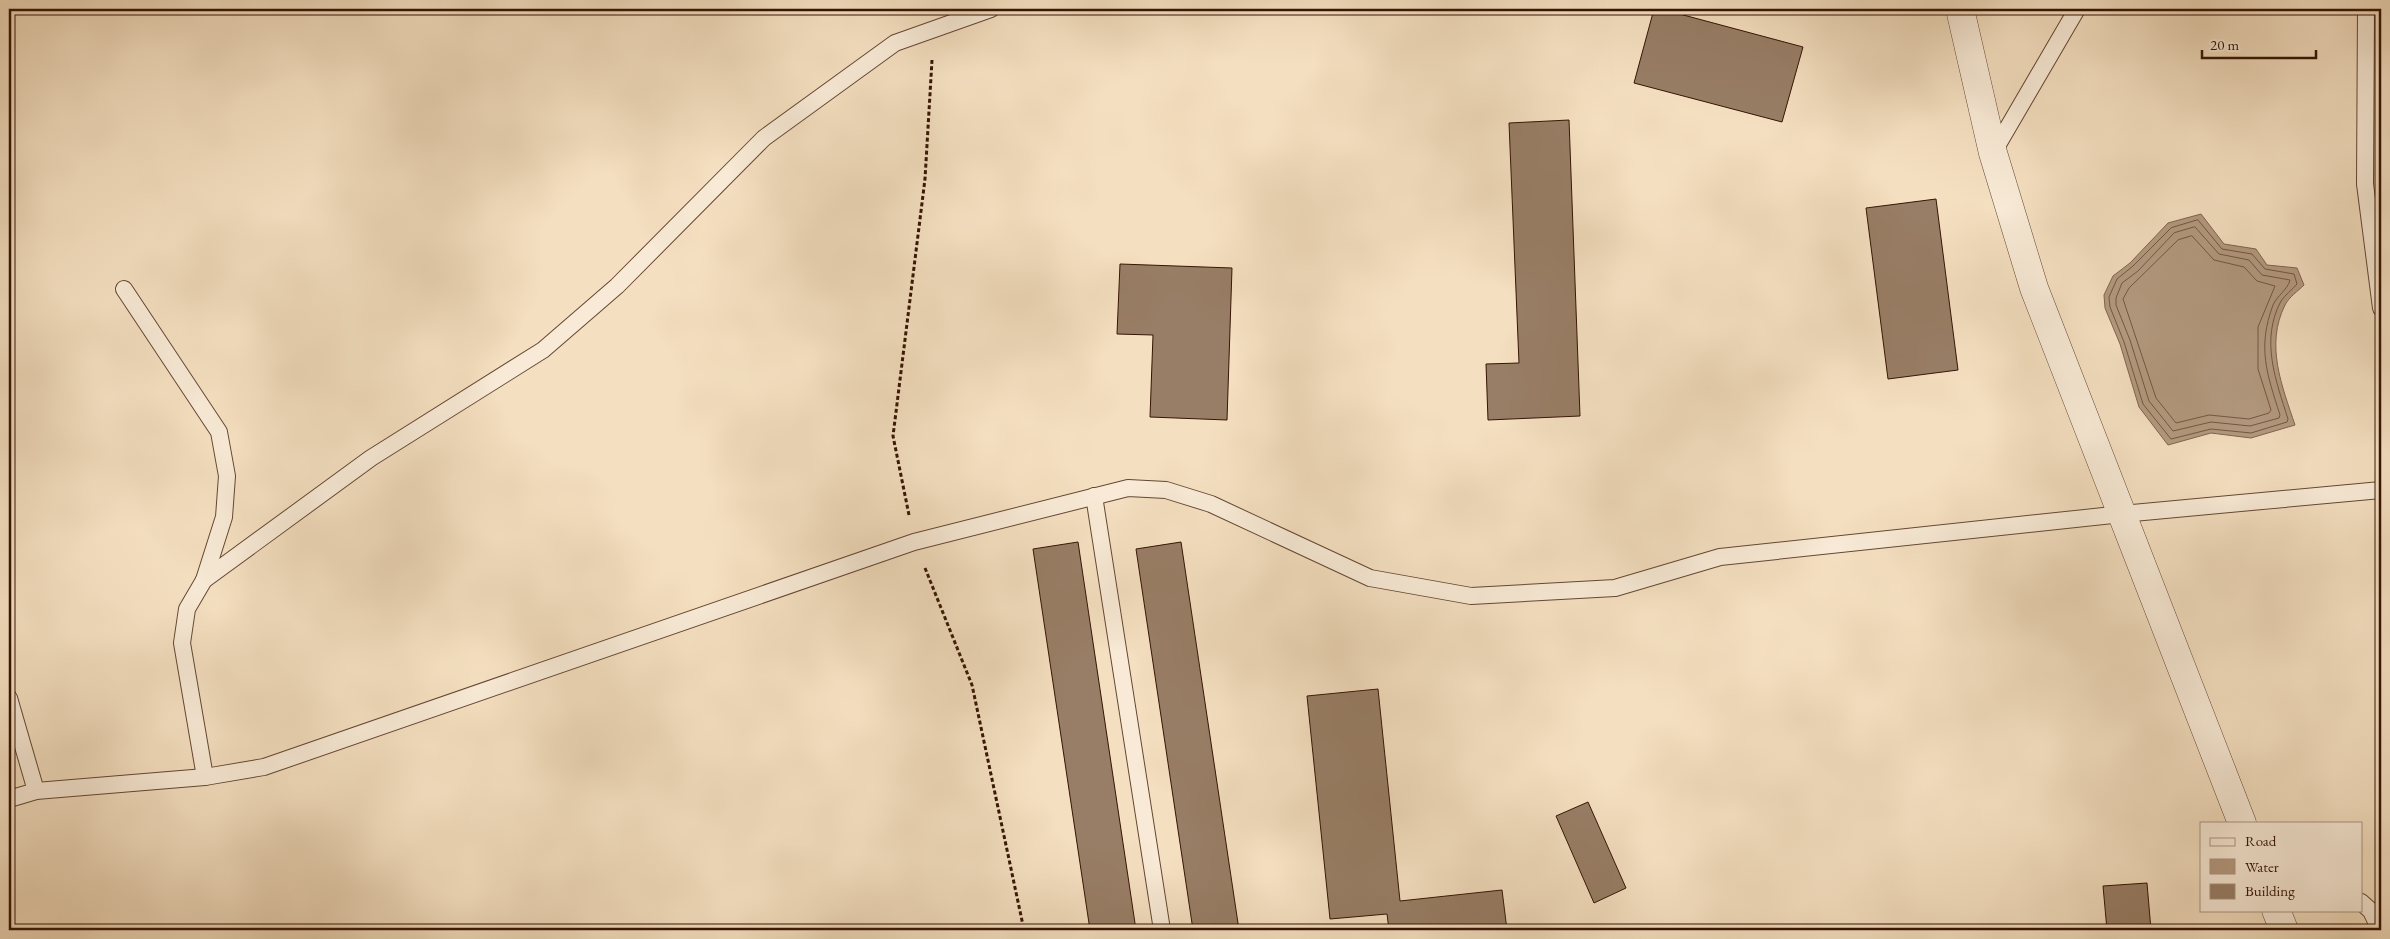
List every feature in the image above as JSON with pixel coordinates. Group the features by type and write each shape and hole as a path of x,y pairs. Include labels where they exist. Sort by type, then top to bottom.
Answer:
{"street":[{"path":"1960,9 1993,153 2034,288 2242,822"},
{"path":"2277,912 2284,930"}],"lane":[{"path":"204,580 371,458 543,350 617,286 764,138 895,43 991,9"},
{"path":"1993,153 2076,9"},
{"path":"2366,9 2365,184 2381,308"},
{"path":"124,289 219,432 228,476 224,517 204,580 188,609 182,643 205,777"},
{"path":"9,799 36,791 205,777 264,767 914,542 1128,488 1166,490 1212,504 1370,578 1471,596 1615,588 1720,557 2122,514 2381,490"},
{"path":"1094,496 1162,930"},
{"path":"9,698 36,791"},
{"path":"2362,903 2371,911 2380,930"}],"path":[{"path":"933,29 924,179 893,436 914,542 972,684 1024,930"}],"water":[{"path":"2201,214 2224,244 2256,249 2267,265 2297,268 2304,285 2285,305 2276,335 2276,350 2281,380 2295,425 2251,438 2211,433 2168,445 2139,407 2120,344 2105,308 2104,295 2113,276 2130,263 2168,223"}],"building":[{"path":"1654,9 1661,9 1803,47 1782,122 1634,83"},
{"path":"1569,120 1580,416 1488,420 1486,364 1519,363 1509,123"},
{"path":"1936,199 1958,370 1888,379 1866,208"},
{"path":"1120,264 1232,268 1227,420 1150,417 1153,335 1117,334"},
{"path":"1078,542 1136,930 1090,930 1033,549"},
{"path":"1181,542 1239,930 1193,930 1136,549"},
{"path":"1378,689 1400,901 1502,890 1507,930 1389,930 1387,914 1330,919 1307,696"},
{"path":"1588,802 1626,888 1594,903 1556,816"},
{"path":"2147,883 2151,930 2107,930 2103,886"}]}
